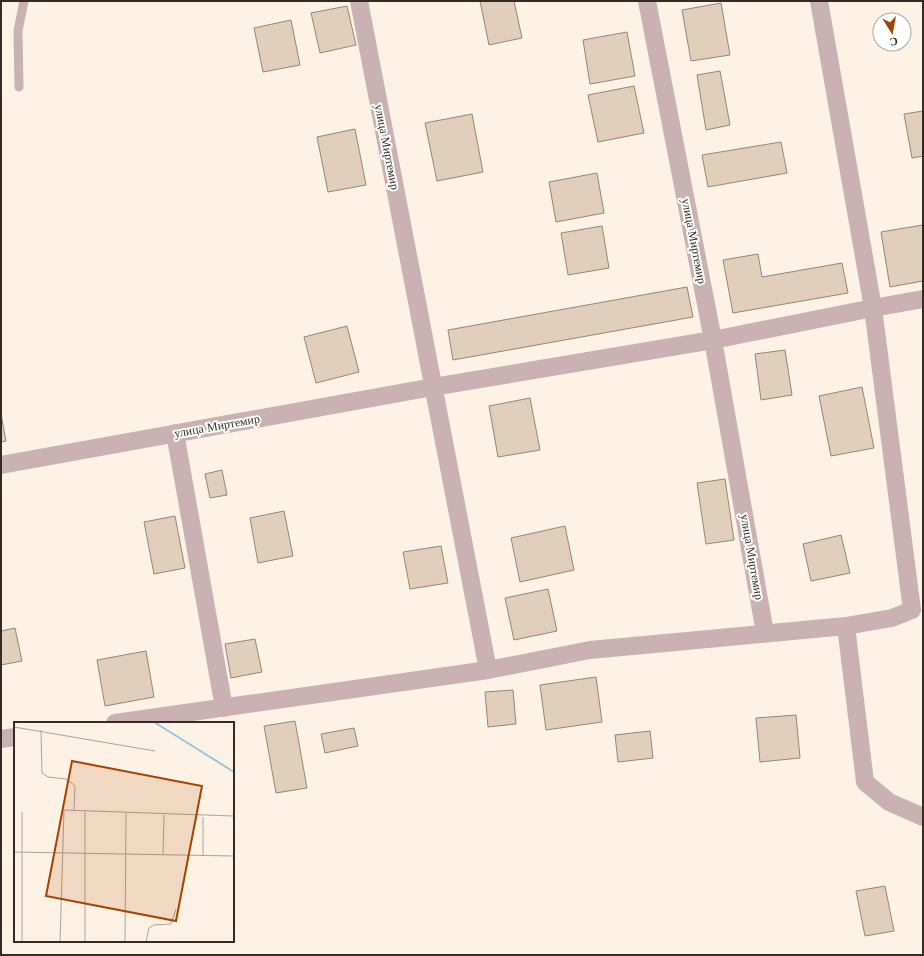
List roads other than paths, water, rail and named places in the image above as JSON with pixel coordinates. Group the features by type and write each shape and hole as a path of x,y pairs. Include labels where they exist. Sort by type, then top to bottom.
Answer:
{"street":[{"name":"улица Миртемир","path":"359,1 488,670"},
{"name":"улица Миртемир","path":"647,1 713,340 765,633"},
{"path":"122,722 488,670 590,650 846,626 892,618 912,610 873,308 819,1"},
{"name":"улица Миртемир","path":"1,464 433,387 713,340 873,308 923,300"},
{"path":"175,433 224,708"},
{"path":"846,626 865,782 889,802 923,817"},
{"path":"1,739 14,737"}],"lane":[{"path":"19,87 18,32 24,1"}]}
